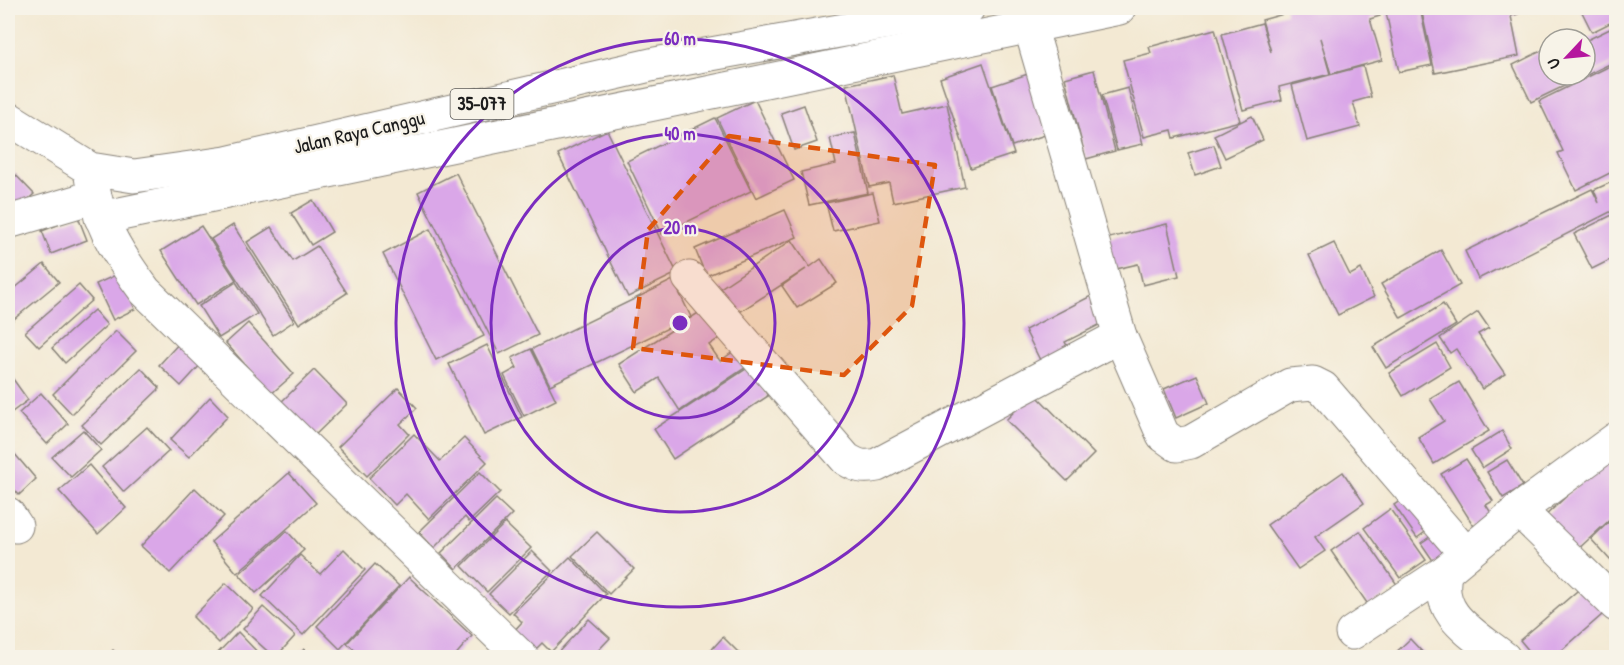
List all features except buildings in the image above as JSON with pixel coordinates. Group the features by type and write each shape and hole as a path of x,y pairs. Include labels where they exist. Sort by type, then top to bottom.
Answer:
{"street":[{"name":"Jalan Raya Canggu","path":"8,118 95,194 134,176 226,163 655,64 968,8"},
{"path":"8,222 95,194 1030,26 1119,8"},
{"path":"1030,26 1120,336 1163,435 1176,445 1191,442 1290,385 1313,383 1323,388 1456,562"},
{"path":"95,194 120,256 145,291 522,657"},
{"path":"689,278 846,459 856,466 876,465 1120,336"},
{"path":"1352,633 1456,562 1519,510 1617,439"},
{"path":"1519,510 1617,605"},
{"path":"1456,562 1441,586 1445,602 1454,618 1504,657"}],"highlighted area":[{"path":"729,136 935,165 912,306 844,375 633,348 648,230"}]}
